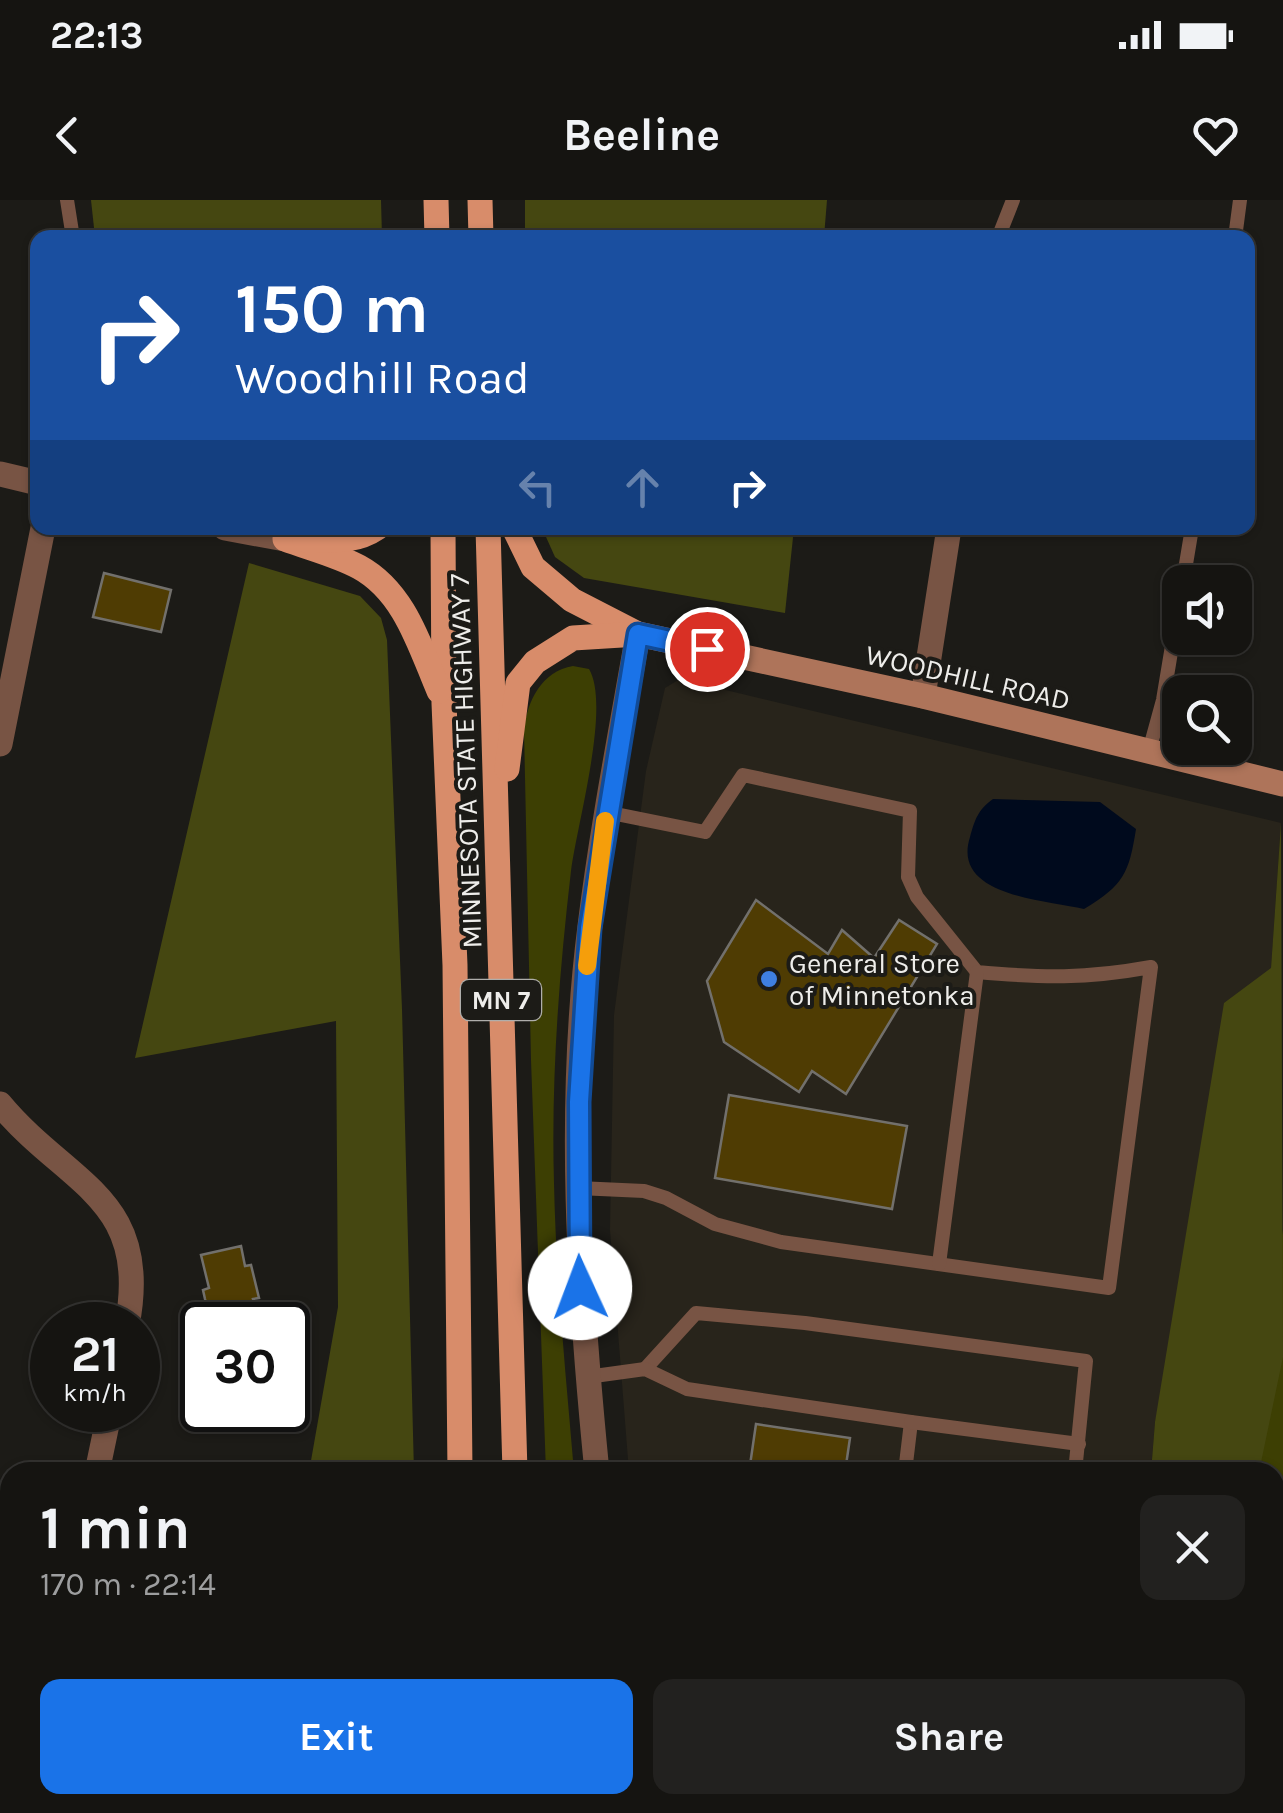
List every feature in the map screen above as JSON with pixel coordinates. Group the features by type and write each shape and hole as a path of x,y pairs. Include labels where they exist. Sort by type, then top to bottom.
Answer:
{"main road":[{"path":"436,200 436,230"},
{"path":"480,200 481,230"},
{"path":"285,539 346,540 367,535"},
{"name":"MINNESOTA STATE HIGHWAY 7","path":"443,535 444,703 455,965 460,1462"},
{"name":"MINNESOTA STATE HIGHWAY 7","path":"488,535 515,1462"},
{"path":"517,535 533,567 572,600 638,634"},
{"path":"285,539 360,568 389,590 410,621 444,703"},
{"path":"497,849 518,684 535,662 572,638 638,634"}],"street":[{"path":"0,474 30,481"},
{"path":"0,744 42,535"},
{"path":"263,535 285,539"},
{"path":"922,696 948,535"},
{"path":"595,1462 581,1315 578,1188 582,1021 606,812 638,634"},
{"name":"WOODHILL ROAD","path":"638,634 922,696 1283,784"},
{"path":"0,1104 17,1125 94,1189 118,1221 132,1260 132,1302"},
{"path":"100,1462 106,1432"}],"lane":[{"path":"67,200 72,230"},
{"path":"1001,230 1012,200"},
{"path":"1236,230 1240,200"},
{"path":"1185,565 1191,535"},
{"path":"1149,751 1170,655"},
{"path":"606,812 704,832 743,775 910,811 908,878 918,897 977,972 939,1264"},
{"path":"578,1188 644,1191 715,1224 781,1242 1110,1288 1151,967 1050,979 977,972"},
{"path":"645,1369 696,1313 1086,1361 1077,1462"},
{"path":"588,1377 645,1369 687,1389 1079,1444"},
{"path":"906,1462 911,1422"}],"shaded area":[{"path":"91,200 381,200 382,230 94,230"},
{"path":"525,200 827,200 825,230 525,230"},
{"path":"545,535 793,535 785,613 584,578 555,557"},
{"path":"249,563 360,596 381,618 387,640 414,1462 311,1462 338,1307 336,1021 135,1058"},
{"path":"562,669 589,669 595,686 596,710 591,766 567,910 554,1105 557,1256 573,1462 546,1462 524,730 538,689"},
{"path":"680,679 1281,823 1271,969 1155,1422 1152,1462 628,1462 610,1230 614,1015 646,771 665,688"},
{"path":"1281,823 1283,1357 1261,1462 1152,1462 1155,1422 1224,1003 1271,968"},
{"path":"1283,1230 1283,1462 1235,1462"}],"water":[{"path":"993,799 1100,802 1136,829 1127,867 1108,893 1084,909 1026,898 987,883 974,872 968,857 976,820"}],"building":[{"path":"104,573 171,590 161,632 93,617"},
{"path":"756,900 828,954 842,930 874,958 899,920 937,944 846,1094 812,1071 799,1092 724,1042 707,981"},
{"path":"729,1095 907,1126 892,1209 715,1178"},
{"path":"241,1246 245,1266 251,1265 259,1298 254,1302 206,1302 203,1290 209,1288 201,1255"},
{"path":"756,1424 850,1438 846,1462 750,1462"}],"slow traffic":[{"path":"587,966 605,821"}],"place":[{"name":"General Store of Minnetonka","path":"769,979"}],"route":[{"path":"580,1288 579,1102 590,928 638,634 707,649"}]}
